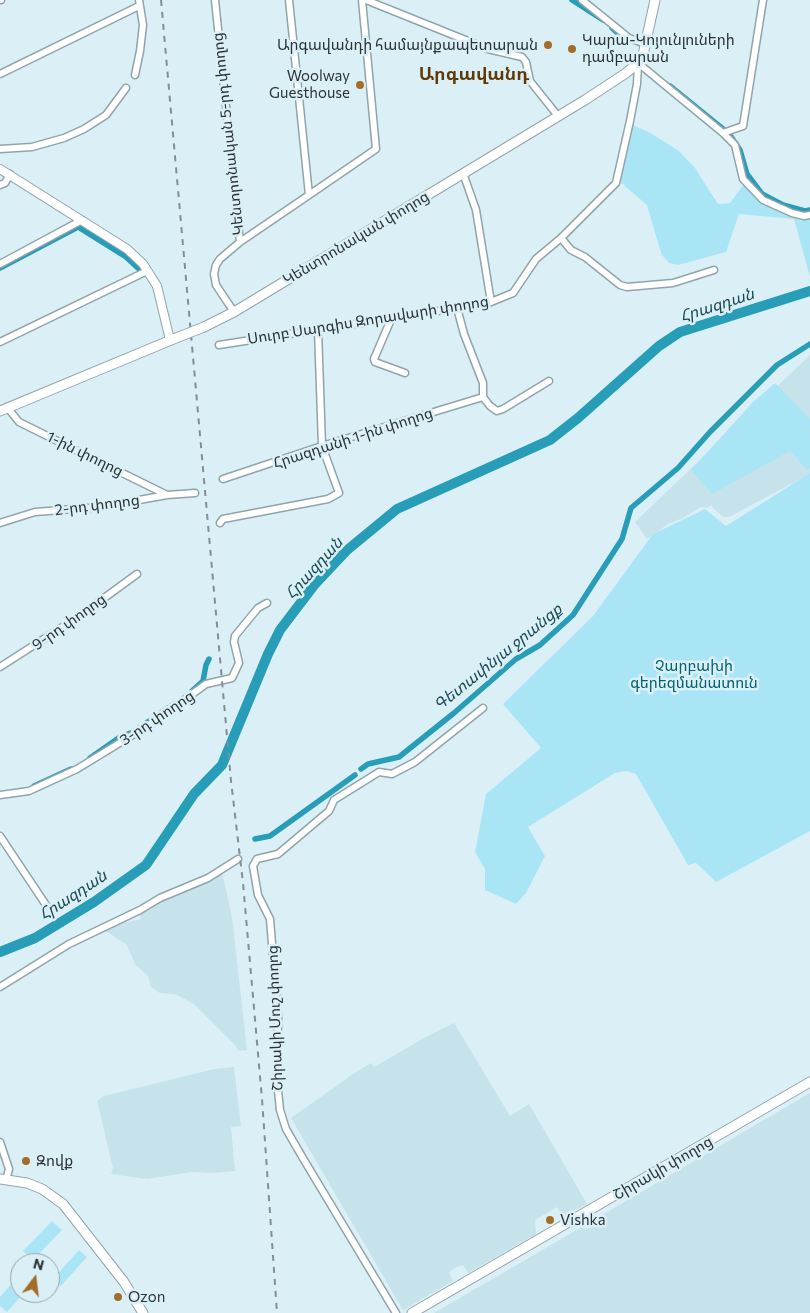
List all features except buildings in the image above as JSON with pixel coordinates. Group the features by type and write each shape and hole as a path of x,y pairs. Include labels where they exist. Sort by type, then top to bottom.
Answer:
{"main road":[{"name":"Կենտրոնական փողոց","path":"4,409 234,312 618,79 638,63 646,44 655,0"},
{"name":"Շիրակի փողոց","path":"412,1313 810,1084"},
{"name":"Շիրակի փողոց","path":"417,1313 810,1084"},
{"path":"3,1180 26,1183 42,1189 63,1204 124,1282 143,1313"}],"street":[{"name":"Կենտրոնական 5-րդ փողոց","path":"215,0 240,242 220,258 214,274 216,285 234,312"},
{"path":"289,0 309,195"},
{"path":"240,242 376,149 362,0"},
{"path":"366,0 488,49 522,57 526,62 530,81 558,116"},
{"path":"582,0 629,38 646,44"},
{"path":"724,133 743,126 761,1"},
{"path":"0,74 139,3 143,25 135,75"},
{"path":"638,63 724,133 735,146 743,179 763,200 784,210 810,216"},
{"name":"Սուրբ Սարգիս Զորավարի փողոց","path":"219,345 491,302 513,293 536,259 616,183 632,112 637,84 638,63"},
{"path":"0,149 32,147 64,138 84,129 106,115 126,88"},
{"path":"0,169 126,249 142,264 157,286 173,339"},
{"path":"0,185 4,183 10,174"},
{"path":"463,174 476,210 491,302"},
{"path":"0,264 82,220"},
{"path":"560,238 572,250 627,287 674,283 714,270"},
{"path":"0,342 147,271"},
{"path":"457,308 464,334 483,383 483,397 490,406 497,411 519,401 549,381"},
{"path":"392,317 374,361 380,366 405,373"},
{"path":"220,523 223,520 328,500 339,493 322,446 318,329"},
{"name":"Հրազդանի 1-ին փողոց","path":"223,479 322,446 483,397"},
{"name":"1-ին փողոց","path":"4,409 18,422 167,495"},
{"name":"2-րդ փողոց","path":"0,523 35,512 100,507 167,495 195,493"},
{"name":"9-րդ փողոց","path":"0,667 81,615 137,574"},
{"name":"3-րդ փողոց","path":"0,795 29,791 77,769 154,722 206,684 232,678 239,663 234,642 235,636 258,608 267,604"},
{"name":"Շիրակի Մուշ փողոց","path":"396,1313 286,1129 280,1110 277,1081 278,1017 270,919 258,895 253,866 256,859 278,854 329,811 334,800 379,772 392,774 415,762 483,708"},
{"path":"0,836 46,905"},
{"path":"0,986 69,944 140,910 160,898 208,878 238,859"},
{"path":"0,1142 10,1169 3,1180"}],"shaded area":[{"path":"810,355 810,474 729,517 723,517 712,505 707,508 701,507 683,518 668,524 647,539 635,522"},
{"path":"222,872 232,917 247,1050 239,1051 194,1004 175,994 160,993 151,987 148,976 135,964 127,945 101,928 141,919 138,910 187,890"},
{"path":"454,1023 510,1116 529,1104 587,1204 563,1216 557,1207 535,1220 536,1234 468,1273 463,1265 457,1267 449,1272 453,1281 403,1310 291,1118 371,1063 374,1067"},
{"path":"234,1067 241,1126 231,1127 235,1171 192,1172 147,1179 111,1174 113,1168 97,1101 104,1096 214,1069"},
{"path":"810,1093 810,1313 434,1313 582,1227 586,1229 590,1227 592,1221"}],"green space":[{"path":"632,125 649,132 679,151 695,168 718,204 730,203 744,184 810,217 810,277 794,219 739,214 726,252 678,265 669,263 662,255 647,205 620,182"},
{"path":"775,383 810,419 810,468 807,470 790,451 712,494 691,470 753,402"},
{"name":"Չարբախի գերեզմանատուն","path":"810,473 810,831 716,882 696,863 688,865 636,774 626,771 615,773 528,827 545,856 526,893 516,904 485,890 485,869 475,852 486,794 541,748 503,704 593,616 653,534 705,509 726,526"},
{"path":"52,1221 62,1230 40,1253 25,1253 23,1251"},
{"path":"79,1250 87,1257 61,1286 60,1271"},
{"path":"10,1286 10,1303 15,1303 7,1312 0,1306 0,1297"}],"waterway":[{"path":"572,0 603,20"},
{"path":"612,28 623,38"},
{"path":"670,86 723,129"},
{"path":"730,135 740,150 747,174 762,194 783,205 805,211 810,210"},
{"path":"0,268 78,227 126,257 139,269"},
{"name":"Հրազդան","path":"0,952 35,938 94,902 146,865 194,794 222,765 268,654 280,630 315,584 346,551 397,509 550,440 578,418 659,346 680,332 810,291"},
{"name":"Գետափնյա ջրանցք","path":"361,769 368,764 399,757 454,713 516,659 540,645 573,615 622,539 631,508 678,468 710,432 777,365 810,344"},
{"path":"192,691 203,681 209,659"},
{"path":"90,758 174,704"},
{"path":"34,786 71,769"},
{"name":"Գետափնյա ջրանցք","path":"255,839 270,836 355,775"}],"railway":[{"path":"161,0 231,781 243,883 262,1099 277,1313"}],"place":[{"name":"Արգավանդի համայնքապետարան","path":"548,45"},
{"name":"Կարա-Կոյունլուների դամբարան","path":"572,49"},
{"name":"Woolway Guesthouse","path":"360,85"},
{"name":"Զովք","path":"26,1161"},
{"name":"Vishka","path":"550,1220"},
{"name":"Ozon","path":"118,1297"}],"district":[{"name":"Արգավանդ","path":"474,74"}]}
